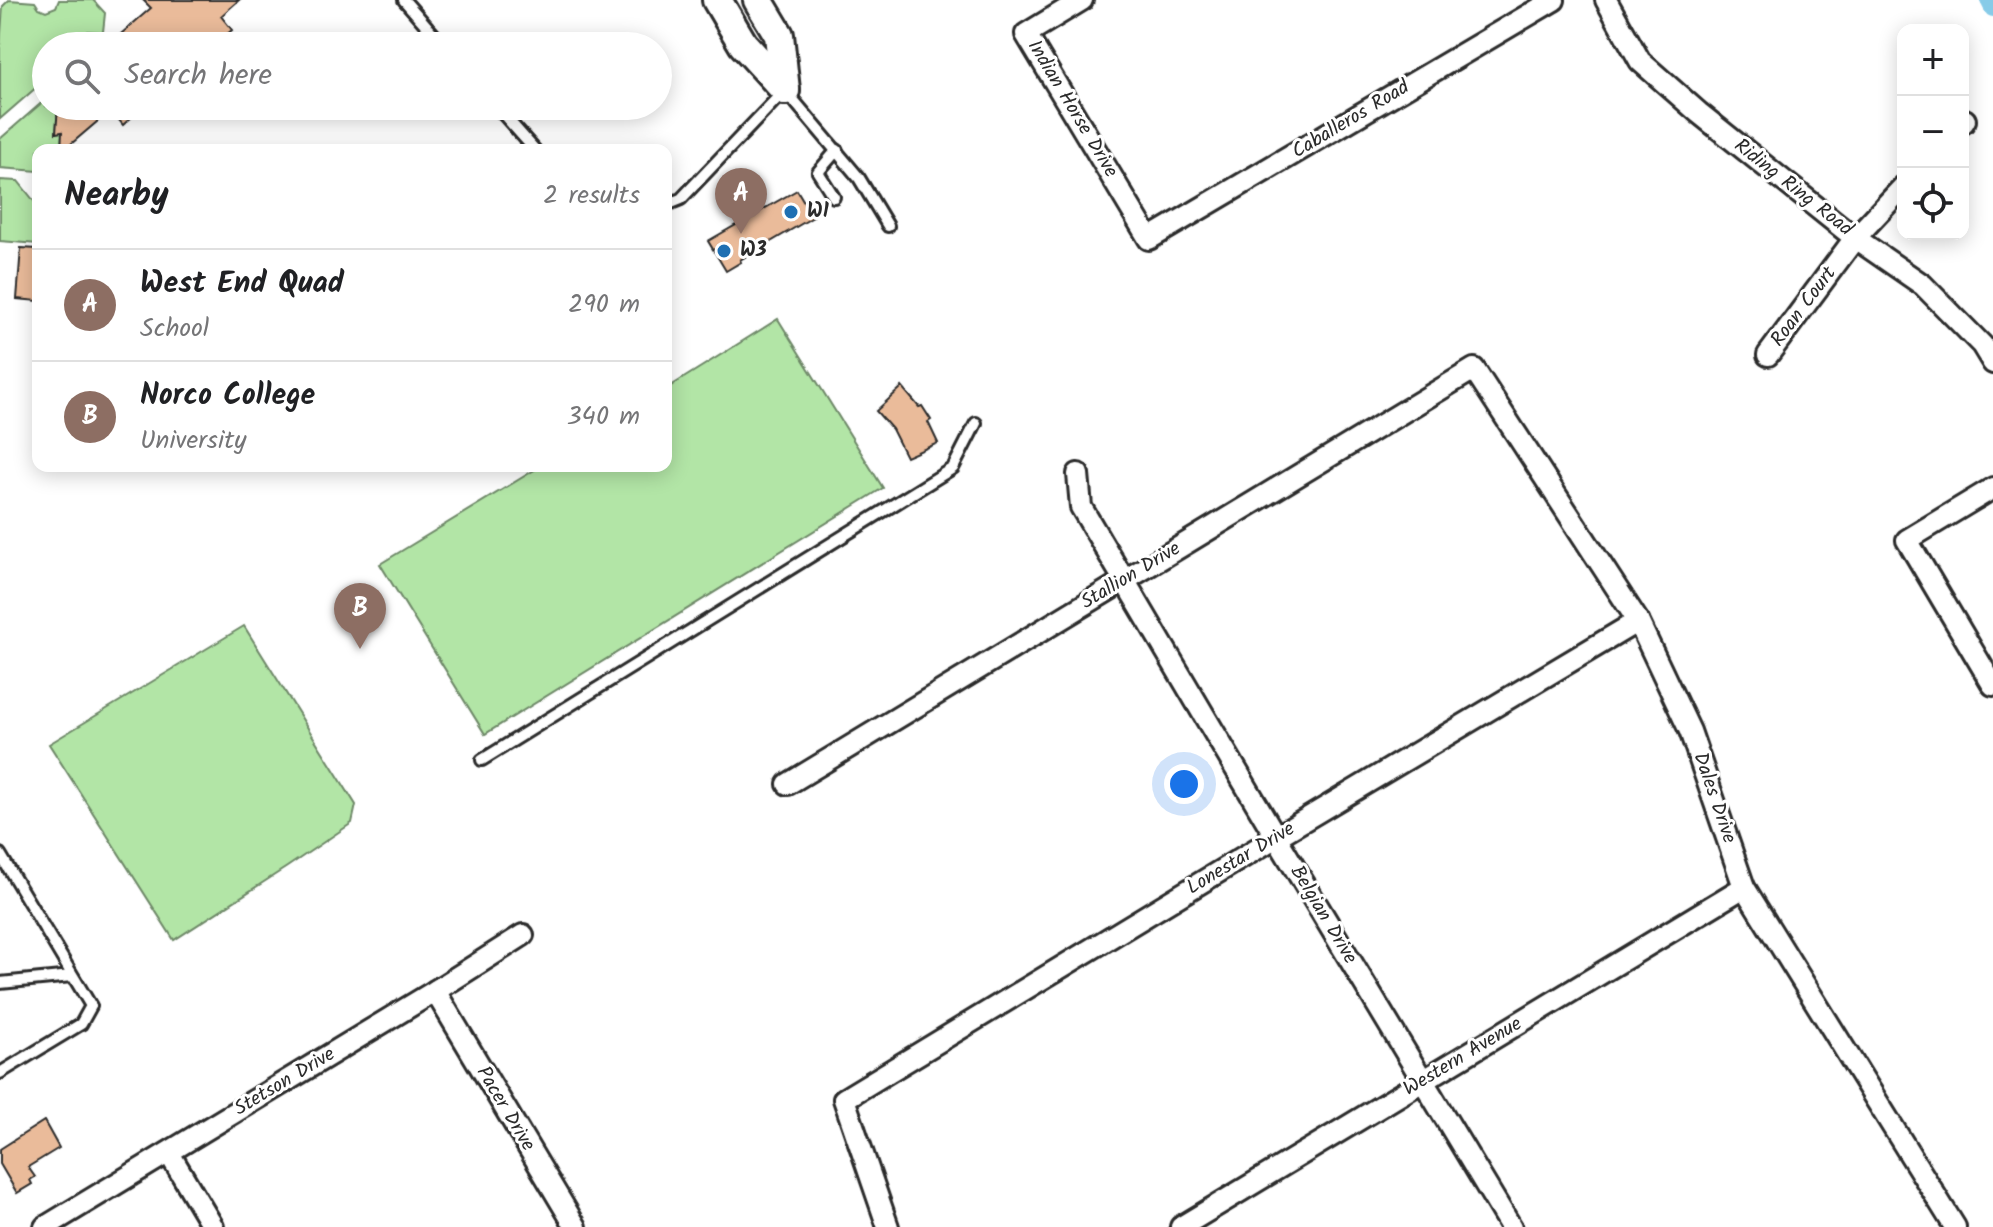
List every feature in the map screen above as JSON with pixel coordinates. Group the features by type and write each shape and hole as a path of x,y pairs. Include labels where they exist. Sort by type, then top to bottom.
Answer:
{"street":[{"path":"717,0 743,44 785,90"},
{"path":"758,0 779,35 785,90"},
{"name":"Indian Horse Drive","path":"1082,0 1026,34 1149,239"},
{"name":"Caballeros Road","path":"1149,239 1554,0"},
{"name":"Riding Ring Road","path":"1606,0 1640,61 1699,113 1855,238 1923,285 1982,345 1993,363"},
{"name":"Roan Court","path":"1768,355 1855,238 1897,193"},
{"name":"Stallion Drive","path":"788,784 1474,369"},
{"name":"Dales Drive","path":"1474,369 1638,621 1690,731 1744,887 1955,1227"},
{"name":"Belgian Drive","path":"1078,474 1081,507 1511,1227"},
{"path":"1993,488 1907,540 1993,685"},
{"name":"Lonestar Drive","path":"888,1227 844,1099 1638,621"},
{"name":"Western Avenue","path":"1181,1227 1744,887"},
{"name":"Stetson Drive","path":"45,1227 523,935"},
{"name":"Pacer Drive","path":"435,991 576,1227"},
{"path":"169,1153 213,1227"}],"lane":[{"path":"404,0 432,32"},
{"path":"672,203 681,199 785,90 859,178 888,226"},
{"path":"508,120 530,144"},
{"path":"834,197 818,172 837,150"},
{"path":"482,760 953,468 976,423"},
{"path":"0,854 91,1006 81,1024 0,1073"},
{"path":"0,983 72,976"}],"green space":[{"path":"9,0 35,2 46,11 56,7 59,0 93,0 105,13 103,32 32,32 32,91 0,119 0,47 3,6"},
{"path":"32,111 32,120 57,120 56,132 62,132 61,144 32,144 32,171 0,168 0,139"},
{"path":"0,180 18,181 32,198 32,244 0,241"},
{"path":"778,319 883,488 485,734 380,564 531,472 672,472 672,385"},
{"path":"244,626 356,805 352,823 174,940 49,744"}],"building":[{"path":"143,0 239,0 221,16 232,30 230,32 123,32 151,8"},
{"path":"57,120 99,120 71,144 61,144 62,132 56,133"},
{"path":"797,190 813,217 726,271 708,241"},
{"path":"21,248 32,249 32,300 17,299"},
{"path":"902,387 919,407 922,406 931,420 928,422 938,443 906,457 892,429 876,411"},
{"path":"44,1121 59,1148 28,1167 35,1177 30,1180 32,1184 17,1193 0,1164 0,1149"}],"waterway":[{"path":"1989,0 1993,8"}],"place":[{"name":"W1","path":"791,212"},
{"name":"West End Quad","path":"741,234"},
{"name":"W3","path":"724,251"},
{"name":"Norco College","path":"360,649"}]}
